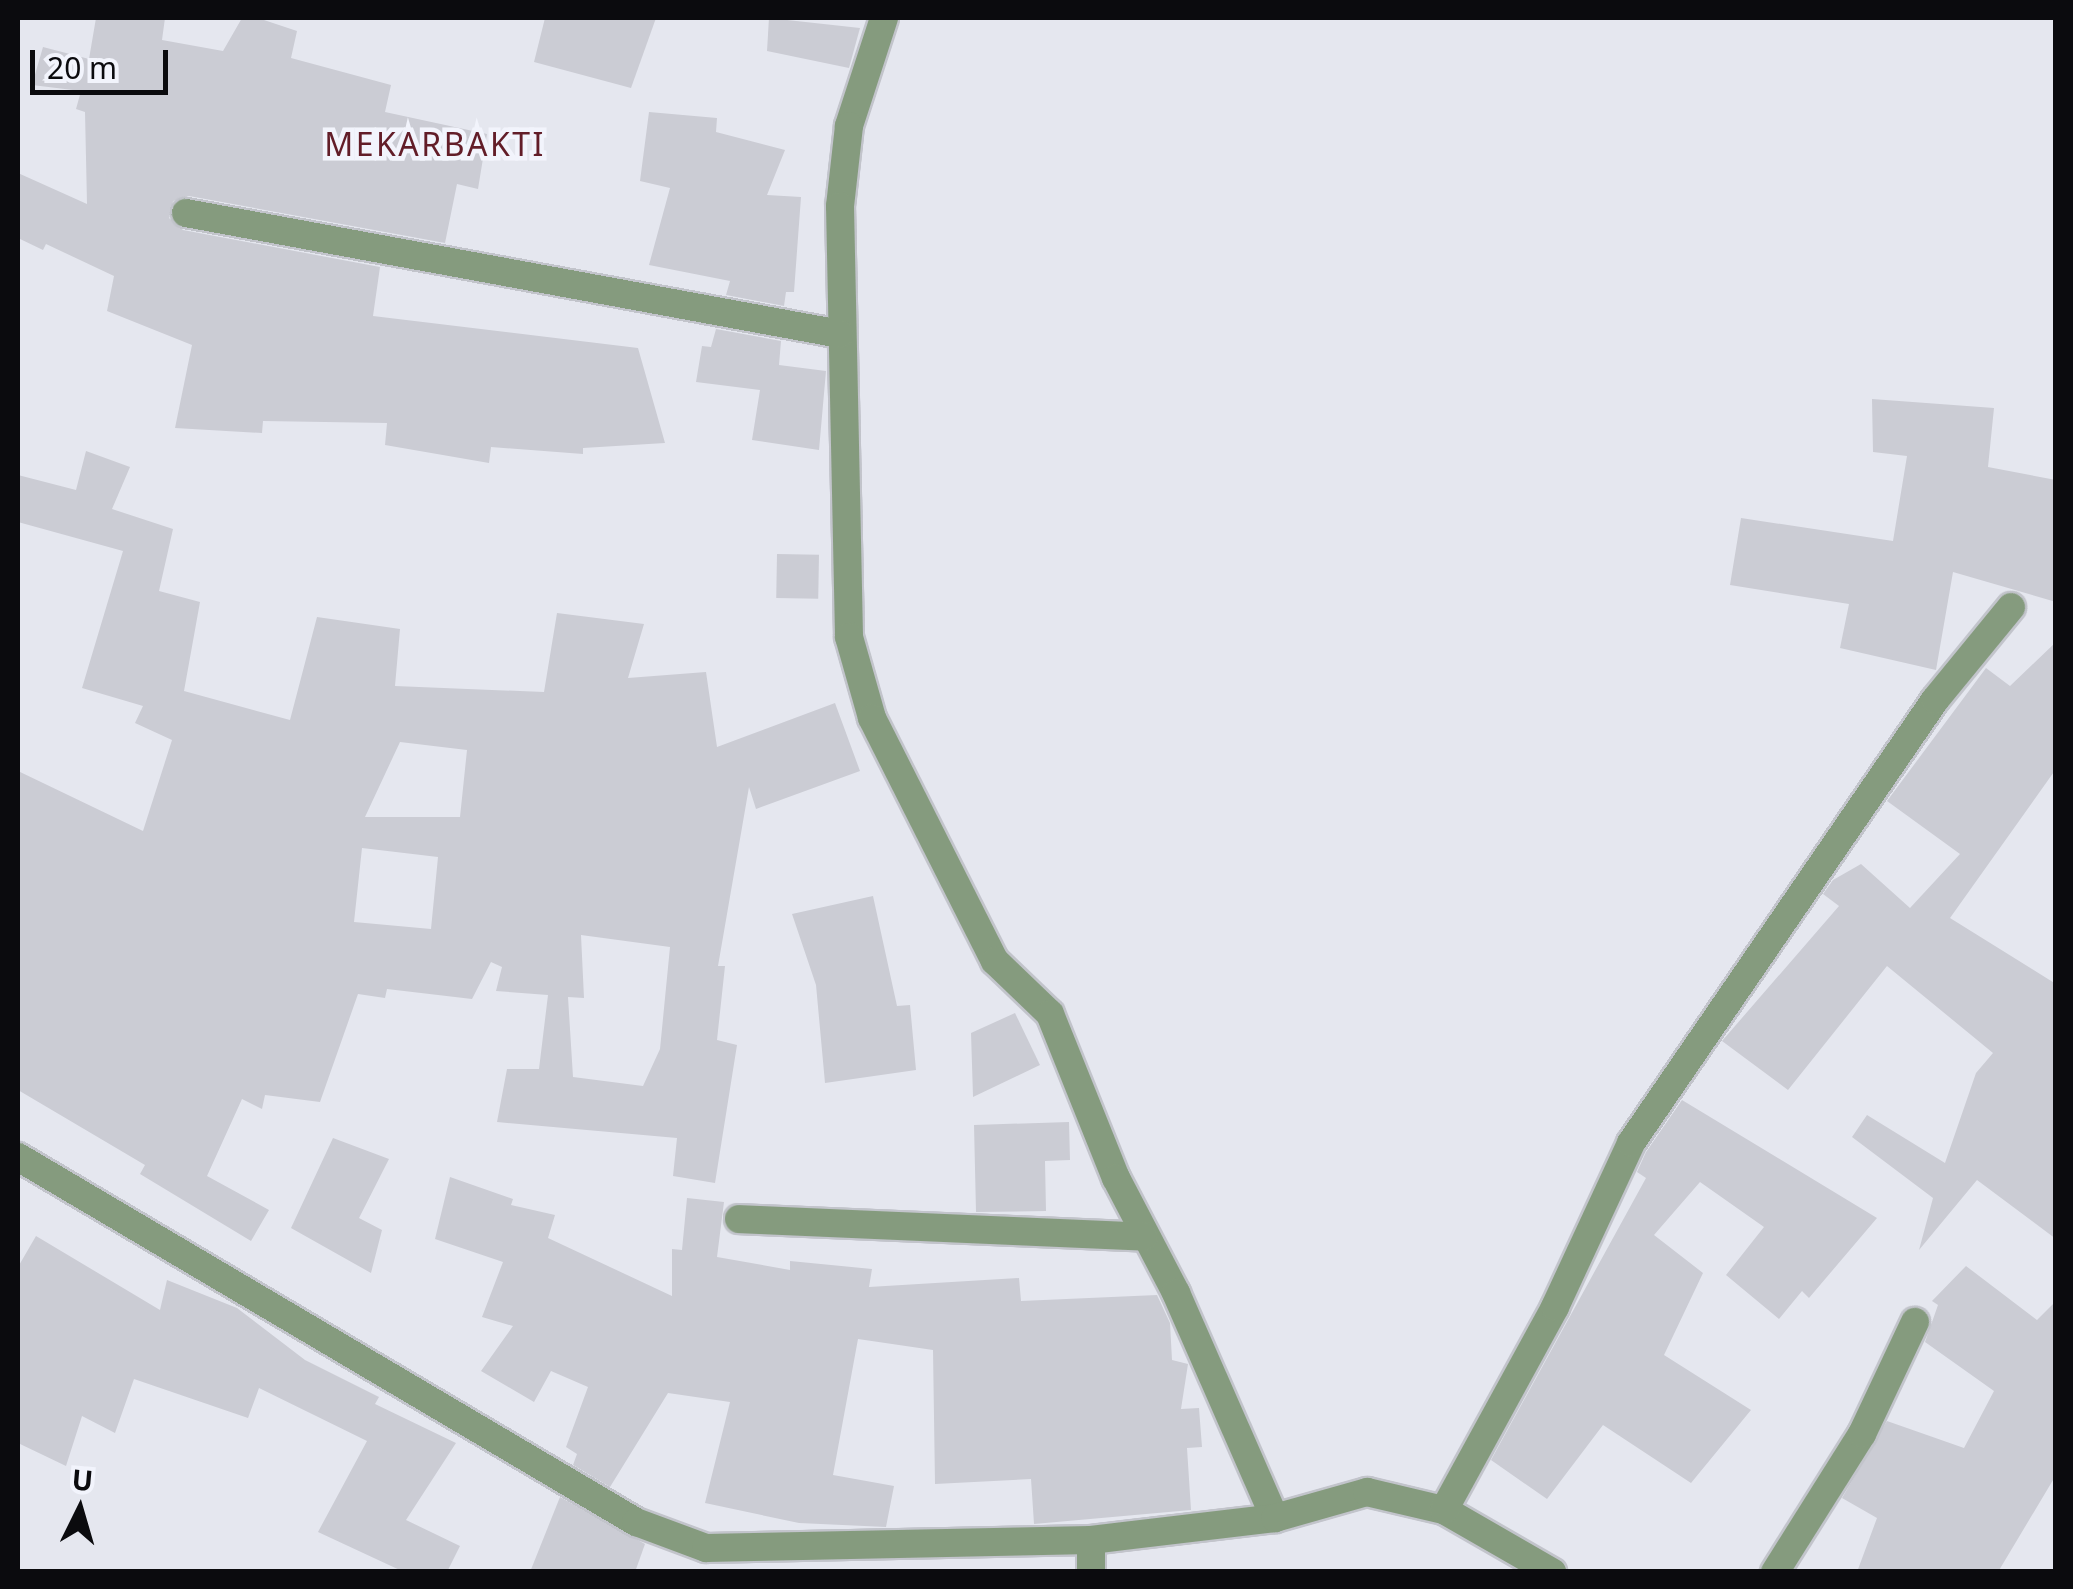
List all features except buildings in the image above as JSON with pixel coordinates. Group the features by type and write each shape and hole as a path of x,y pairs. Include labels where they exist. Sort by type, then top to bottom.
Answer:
{"street":[{"path":"884,18 849,126 840,206 849,637 872,718 995,961 1050,1014 1144,1237 1176,1292 1275,1518"},
{"path":"186,213 840,334"},
{"path":"1444,1510 1555,1307 1630,1142 1924,715 2011,607"},
{"path":"18,1157 667,1536 706,1548 812,1550 1090,1540 1275,1518 1367,1492 1444,1510 1552,1572"},
{"path":"740,1220 1144,1237"},
{"path":"1776,1572 1862,1434 1915,1322"},
{"path":"1090,1540 1091,1572"}],"district":[{"name":"MEKARBAKTI","path":"435,144"}]}
